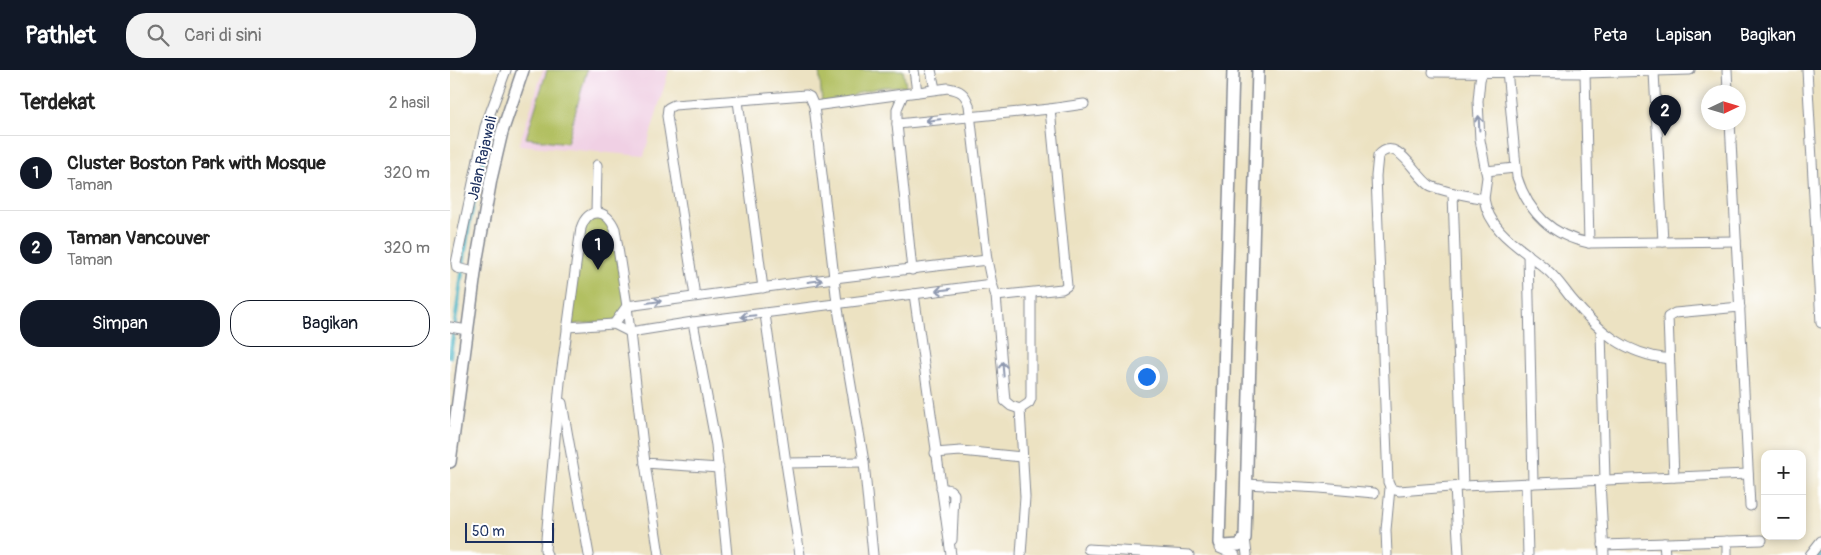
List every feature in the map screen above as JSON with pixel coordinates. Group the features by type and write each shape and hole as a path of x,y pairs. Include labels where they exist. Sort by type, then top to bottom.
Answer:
{"street":[{"path":"467,270 456,267 456,263 486,128 506,70"},
{"name":"Jalan Rajawali","path":"450,462 464,330 467,270 499,132 523,70"},
{"path":"914,70 917,92"},
{"path":"931,70 935,89"},
{"path":"1217,549 1233,70"},
{"path":"1247,555 1244,538 1258,70"},
{"path":"1434,72 1585,73 1690,70"},
{"path":"1727,70 1728,85"},
{"path":"1807,70 1821,323"},
{"path":"1483,71 1478,101 1480,140 1487,182 1484,199 1486,211 1492,222 1550,272 1586,316 1601,331 1638,352 1669,360"},
{"path":"1507,72 1515,168 1526,199 1542,221 1575,240 1589,242 1736,241"},
{"path":"1654,72 1662,242"},
{"path":"1585,73 1589,242"},
{"path":"814,106 935,89 948,88 962,92 969,105 987,260 996,296 1005,400 1011,406 1020,409"},
{"path":"696,296 668,108 674,105 802,94 810,97 814,106 837,303 864,462 874,555"},
{"path":"903,94 897,109 897,124 912,270"},
{"path":"738,101 763,288"},
{"path":"897,124 1084,104"},
{"path":"996,296 1062,289 1068,283 1050,109"},
{"path":"486,128 499,132"},
{"path":"1730,130 1750,506"},
{"path":"1387,555 1386,530 1390,488 1388,482 1376,176 1378,156 1387,150 1399,152 1426,183 1453,193 1484,199"},
{"path":"596,213 597,165"},
{"path":"1486,171 1515,168"},
{"path":"1453,193 1459,555"},
{"path":"547,555 545,550 560,391 581,228 583,220 587,216 602,213 612,222 615,229 627,306 645,463 659,555"},
{"path":"1528,254 1530,483 1528,555"},
{"path":"614,324 627,306 834,278 987,260"},
{"path":"567,327 614,324 630,332 693,322 992,284"},
{"path":"1020,409 1029,403 1031,399 1030,293"},
{"path":"914,294 935,453 951,555"},
{"path":"1674,477 1667,318 1670,314 1740,308"},
{"path":"765,314 800,555"},
{"path":"693,322 716,446 727,555"},
{"path":"450,327 464,330"},
{"path":"1601,331 1604,555"},
{"path":"560,391 589,555"},
{"path":"1020,409 1025,496 1021,555"},
{"path":"556,446 560,450 564,450 570,444"},
{"path":"935,453 961,451 1022,456"},
{"path":"786,463 864,462"},
{"path":"645,463 719,468"},
{"path":"1390,488 1399,491 1459,486 1748,474"},
{"path":"1246,484 1374,493"},
{"path":"1217,549 1224,546 1236,546 1244,538"},
{"path":"1603,545 1762,540"},
{"path":"1727,541 1727,555"},
{"path":"1810,555 1821,541"},
{"path":"1664,543 1665,555"},
{"path":"1088,549 1189,555"},
{"path":"1217,549 1235,555"}],"shaded area":[{"path":"543,70 669,70 644,156 519,145"}],"green space":[{"path":"547,70 587,70 567,143 526,138"},
{"path":"819,70 903,70 906,86 882,87 860,92 849,98 822,102"},
{"path":"597,217 603,218 612,228 626,306 615,321 567,325 583,234 587,222"}],"waterway":[{"path":"450,357 469,225 490,127 495,112"}],"place":[{"name":"Taman Vancouver","path":"1665,136"},
{"name":"Cluster Boston Park with Mosque","path":"598,270"}]}
